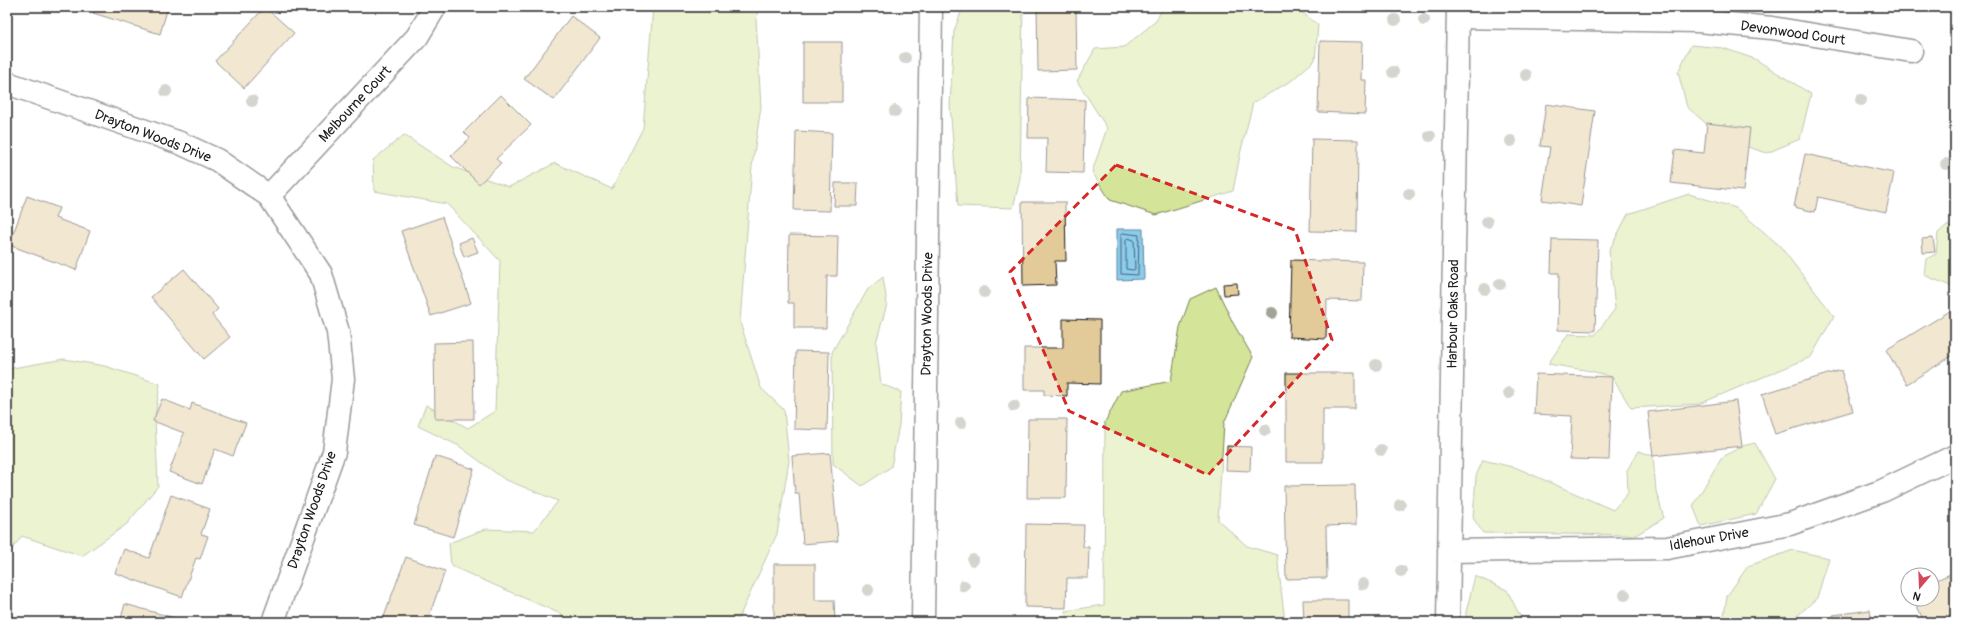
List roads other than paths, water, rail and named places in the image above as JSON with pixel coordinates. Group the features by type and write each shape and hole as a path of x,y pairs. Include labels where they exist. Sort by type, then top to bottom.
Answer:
{"street":[{"name":"Melbourne Court","path":"269,196 417,37 435,7"},
{"name":"Drayton Woods Drive","path":"923,622 931,7"},
{"name":"Devonwood Court","path":"1458,12 1698,21 1772,28 1911,51"},
{"name":"Harbour Oaks Road","path":"1448,622 1458,12"},
{"name":"Drayton Woods Drive","path":"7,83 180,143 217,160 269,196 321,274 338,332 343,379 334,452 273,622"},
{"name":"Idlehour Drive","path":"1449,551 1667,548 1683,545 1790,524 1882,491 1955,456"}],"water":[{"path":"1117,229 1143,229 1144,279 1117,280"}]}
